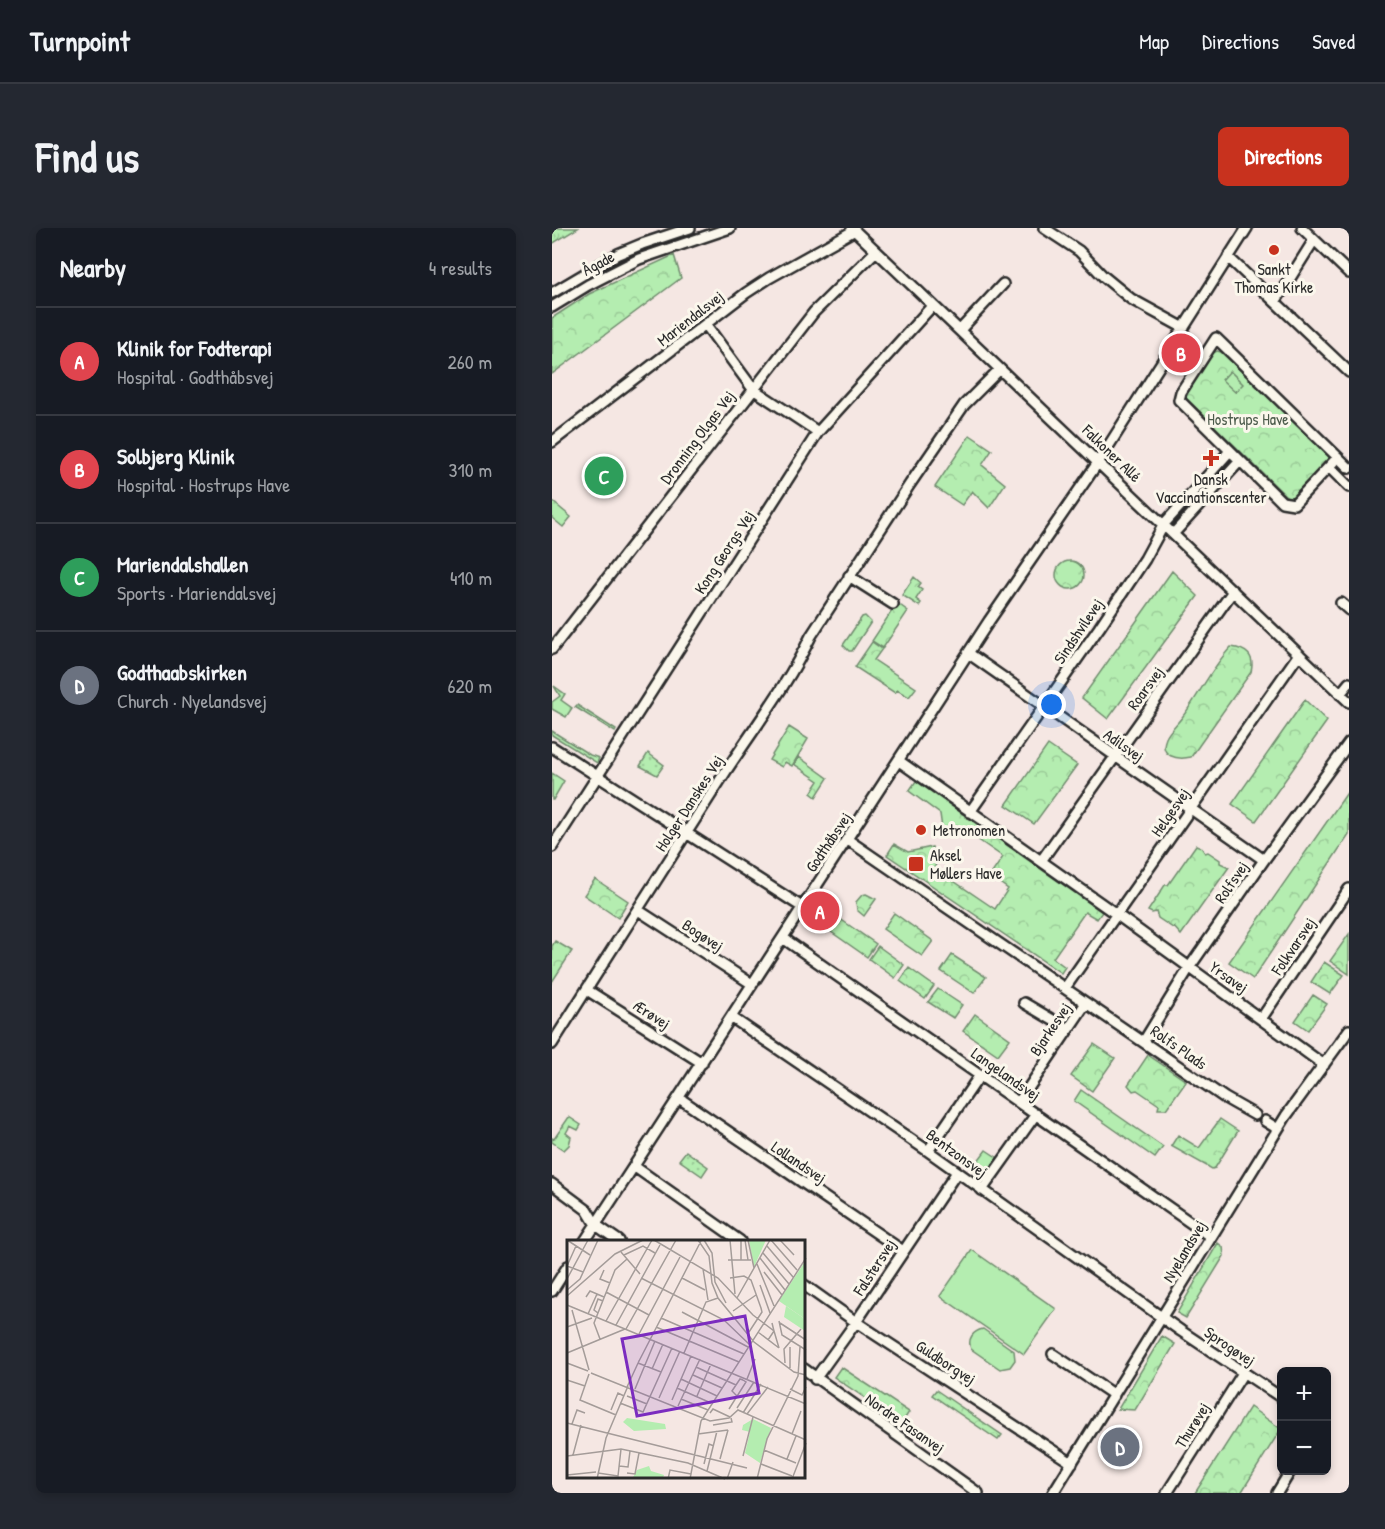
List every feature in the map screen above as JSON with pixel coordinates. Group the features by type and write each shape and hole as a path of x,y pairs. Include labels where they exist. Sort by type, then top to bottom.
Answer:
{"street":[{"name":"Ågade","path":"552,293 618,254 690,228"},
{"name":"Ågade","path":"552,308 588,285 632,262 672,246 730,228"},
{"path":"1044,228 1079,251 1103,276 1131,299 1184,328"},
{"name":"Godthåbsvej","path":"586,1240 968,653 1172,354 1184,328 1247,228"},
{"path":"1302,228 1349,273"},
{"name":"Falkoner Allé","path":"853,229 1349,702"},
{"name":"Mariendalsvej","path":"552,442 769,278 853,229"},
{"path":"1275,302 1314,240"},
{"name":"Dronning Olgas Vej","path":"552,649 814,312 876,251"},
{"path":"1228,258 1349,372"},
{"path":"960,330 1003,284"},
{"name":"Kong Georgs Vej","path":"552,847 819,432 933,305"},
{"path":"706,324 753,389 819,432"},
{"path":"1338,457 1294,504 1282,502 1179,401 1180,393 1193,367 1216,338 1338,457 1349,468"},
{"name":"Holger Danskes Vej","path":"552,1044 767,711 849,576 964,405 1000,369"},
{"path":"1164,524 1230,451"},
{"path":"1174,533 1240,461"},
{"path":"1329,467 1349,487"},
{"name":"Sindshvilevej","path":"970,812 1145,559 1164,524"},
{"path":"849,576 893,604"},
{"name":"Roarsvej","path":"1041,861 1233,591"},
{"path":"1341,603 1349,610"},
{"name":"Adilsvej","path":"968,653 1264,860"},
{"name":"Helgesvej","path":"1065,988 1299,654"},
{"path":"1340,693 1349,683"},
{"name":"Rolfsvej","path":"1144,1041 1189,968 1349,743"},
{"path":"552,747 802,907"},
{"path":"899,761 1116,914"},
{"path":"552,825 562,831"},
{"path":"848,840 1086,1003"},
{"name":"Folkvarsvej","path":"1261,1019 1349,889"},
{"name":"Bogøvej","path":"638,910 752,984"},
{"name":"Yrsavej","path":"1116,914 1324,1065"},
{"name":"Langelandsvej","path":"783,938 1211,1237"},
{"name":"Ærøvej","path":"587,990 702,1063"},
{"path":"1024,1002 1068,1029"},
{"name":"Rolfs Plads","path":"1086,1003 1225,1098 1255,1115"},
{"name":"Bjarkesvej","path":"1019,1102 1086,1003"},
{"name":"Bentzonsvej","path":"731,1017 928,1151 1162,1316"},
{"name":"Nyelandsvej","path":"1053,1493 1278,1130 1349,1030"},
{"path":"928,1151 980,1075"},
{"name":"Lollandsvej","path":"679,1098 903,1251"},
{"path":"982,1190 1036,1114"},
{"path":"1265,1121 1278,1130"},
{"path":"634,1167 739,1240"},
{"name":"Falstersvej","path":"815,1379 957,1172"},
{"path":"552,1184 587,1210 596,1225 618,1240"},
{"path":"552,1291 567,1268"},
{"name":"Guldborgvej","path":"806,1286 856,1322 1072,1462"},
{"name":"Sprogøvej","path":"1162,1316 1277,1395"},
{"path":"1053,1354 1114,1395"},
{"name":"Nordre Fasanvej","path":"806,1372 978,1493"},
{"name":"Thurøvej","path":"1167,1493 1243,1373"},
{"path":"1276,1493 1288,1475"}],"green space":[{"path":"552,228 578,228 552,244"},
{"path":"674,255 681,278 552,374 552,318 589,294"},
{"name":"Hostrups Have","path":"1221,352 1329,457 1291,499 1185,397 1213,353"},
{"path":"1230,371 1243,384 1235,392 1222,380"},
{"path":"970,435 992,450 982,465 1005,484 989,508 972,491 962,505 935,487"},
{"path":"552,501 571,517 563,527 552,518"},
{"path":"1070,561 1080,565 1084,575 1080,585 1070,589 1060,585 1056,575 1060,565"},
{"path":"1172,571 1198,596 1108,719 1082,698"},
{"path":"914,577 921,583 918,587 922,590 916,599 921,603 919,606 902,595"},
{"path":"897,603 908,611 883,648 872,641"},
{"path":"865,616 871,622 852,651 849,651 843,645"},
{"path":"872,642 882,649 874,660 916,688 909,697 897,690 895,693 855,667"},
{"path":"1231,647 1248,654 1252,662 1251,672 1191,757 1171,756 1167,753 1164,744 1167,735 1189,708 1217,664"},
{"path":"554,686 565,694 561,700 572,708 566,717 552,709 552,702 560,696"},
{"path":"1305,700 1327,721 1256,821 1232,804"},
{"path":"577,705 616,730 615,732 575,707"},
{"path":"789,727 808,739 792,766 785,762 782,767 769,760"},
{"path":"552,731 590,755 599,758 597,763 552,735"},
{"path":"1048,745 1077,765 1034,824 1006,805"},
{"path":"648,753 664,765 657,775 640,766"},
{"path":"799,757 828,778 816,797 811,793 819,781 794,764"},
{"path":"552,773 564,781 553,800 552,800"},
{"name":"Aksel Møllers Have","path":"916,781 1102,912 1097,919 1085,912 1053,958 1065,967 1061,973 887,855 894,844 908,852 932,847 936,869 995,909 1008,889 990,876 1003,857 958,826 942,828 940,814 909,791"},
{"path":"1349,790 1349,834 1253,979 1229,962"},
{"path":"1196,845 1229,867 1181,935 1174,927 1158,918 1156,912 1148,911"},
{"path":"595,879 628,901 618,918 584,895"},
{"path":"866,894 876,899 864,916 857,910 856,902"},
{"path":"894,913 933,941 922,956 883,929"},
{"path":"833,914 876,944 867,957 827,929 826,924"},
{"path":"1349,934 1349,974 1330,961"},
{"path":"555,941 572,951 552,982 552,946"},
{"path":"878,946 904,965 895,978 869,959"},
{"path":"952,955 986,977 974,993 941,971"},
{"path":"1324,962 1344,975 1330,994 1311,982"},
{"path":"909,968 934,986 925,999 900,981"},
{"path":"938,989 962,1005 953,1018 928,1002"},
{"path":"1313,995 1327,1004 1308,1030 1295,1021"},
{"path":"975,1014 1010,1039 998,1055 963,1031"},
{"path":"1094,1044 1115,1058 1092,1091 1071,1076"},
{"path":"1148,1055 1186,1081 1166,1109 1158,1109 1159,1105 1137,1090 1133,1091 1128,1085"},
{"path":"1081,1090 1163,1147 1155,1158 1074,1101"},
{"path":"569,1117 581,1125 578,1130 570,1126 566,1133 571,1137 569,1145 564,1150 552,1142 552,1138 554,1139"},
{"path":"1220,1119 1238,1131 1215,1168 1212,1169 1171,1146 1178,1135 1199,1148"},
{"path":"986,1150 998,1158 983,1179 971,1170"},
{"path":"686,1151 708,1167 702,1176 679,1160"},
{"path":"1218,1243 1223,1247 1224,1256 1186,1318 1177,1313"},
{"path":"972,1250 1056,1309 1024,1354 940,1296"},
{"path":"983,1329 1014,1351 1015,1360 1010,1367 1000,1369 971,1349 972,1336"},
{"path":"1162,1336 1175,1344 1135,1410 1118,1409"},
{"path":"841,1367 909,1412 902,1423 834,1377"},
{"path":"936,1390 1002,1435 998,1440 932,1395"},
{"path":"1250,1407 1277,1426 1277,1435 1241,1493 1195,1493"}],"tunnel":[{"path":"1176,356 1190,365"}],"place":[{"name":"Sankt Thomas Kirke","path":"1274,250"},
{"name":"Solbjerg Klinik","path":"1181,353"},
{"name":"Dansk Vaccinationscenter","path":"1211,458"},
{"name":"Mariendalshallen","path":"604,476"},
{"name":"Metronomen","path":"921,830"},
{"name":"Aksel Møllers Have","path":"916,864"},
{"name":"Klinik for Fodterapi","path":"820,911"},
{"name":"Godthaabskirken","path":"1120,1447"}]}
